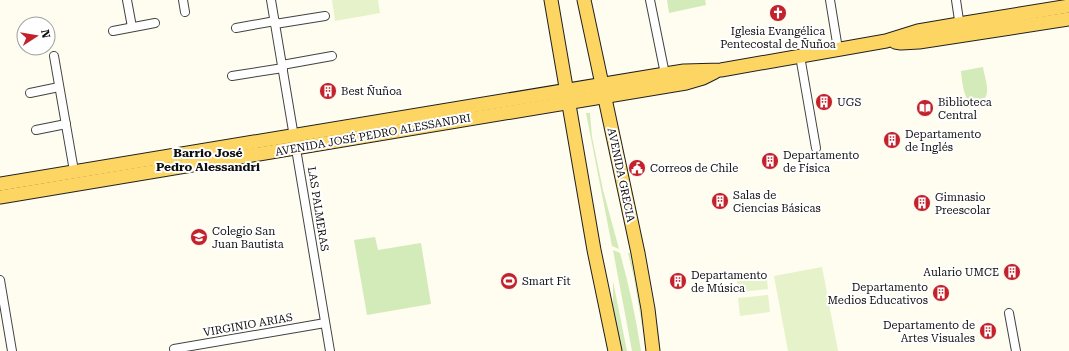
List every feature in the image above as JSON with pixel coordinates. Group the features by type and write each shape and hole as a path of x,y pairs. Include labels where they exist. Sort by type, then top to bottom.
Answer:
{"main road":[{"path":"551,0 594,250 615,351"},
{"name":"AVENIDA GRECIA","path":"584,0 640,268 654,351"},
{"name":"AVENIDA JOSÉ PEDRO ALESSANDRI","path":"960,30 1069,6"},
{"name":"AVENIDA JOSÉ PEDRO ALESSANDRI","path":"0,197 295,141 603,90 665,74 684,71 721,70 886,41 918,31 960,30 1069,19"},
{"name":"AVENIDA JOSÉ PEDRO ALESSANDRI","path":"603,90 686,83 703,78 721,70"},
{"name":"AVENIDA JOSÉ PEDRO ALESSANDRI","path":"0,184 74,171 295,141"}],"street":[{"path":"127,0 132,27"},
{"path":"183,0 185,12"},
{"name":"LAS PALMERAS","path":"271,0 330,351"},
{"path":"650,0 665,74"},
{"path":"830,0 838,49"},
{"path":"956,0 960,30"},
{"path":"236,28 325,16"},
{"path":"113,31 155,23"},
{"path":"54,56 74,171"},
{"path":"232,76 332,56"},
{"path":"800,56 816,148"},
{"path":"30,93 59,87"},
{"path":"36,130 66,124"},
{"path":"0,280 12,351"},
{"path":"1010,313 1016,351"},
{"name":"VIRGINIO ARIAS","path":"174,349 325,323"},
{"path":"0,337 9,336"}],"green space":[{"path":"332,0 378,0 380,13 335,21"},
{"path":"667,0 705,0 706,5 669,13"},
{"path":"983,67 987,86 986,97 982,101 975,104 970,103 965,94 961,71"},
{"path":"586,113 590,113 592,137 603,190 619,249 612,246"},
{"path":"375,237 378,250 421,243 431,304 367,315 354,240"},
{"path":"613,250 620,253 632,302 641,351 632,351"},
{"path":"628,253 630,253 644,337 634,278"},
{"path":"822,267 838,351 788,351 774,276"},
{"path":"766,271 768,289 738,292 736,275"},
{"path":"613,281 627,351 620,351 613,304"},
{"path":"768,295 770,312 740,316 738,298"}],"place":[{"name":"Iglesia Evangélica Pentecostal de Ñuñoa","path":"778,13"},
{"name":"Best Ñuñoa","path":"328,91"},
{"name":"UGS","path":"824,102"},
{"name":"Biblioteca Central","path":"925,108"},
{"name":"Departamento de Inglés","path":"892,140"},
{"name":"Departamento de Física","path":"770,161"},
{"name":"Correos de Chile","path":"637,168"},
{"name":"Salas de Ciencias Básicas","path":"720,201"},
{"name":"Gimnasio Preescolar","path":"922,203"},
{"name":"Colegio San Juan Bautista","path":"199,237"},
{"name":"Aulario UMCE","path":"1012,272"},
{"name":"Smart Fit","path":"509,281"},
{"name":"Departamento de Música","path":"678,281"},
{"name":"Departamento Medios Educativos","path":"941,293"},
{"name":"Departamento de Artes Visuales","path":"988,331"}],"district":[{"name":"Barrio José Pedro Alessandri","path":"208,160"}]}
